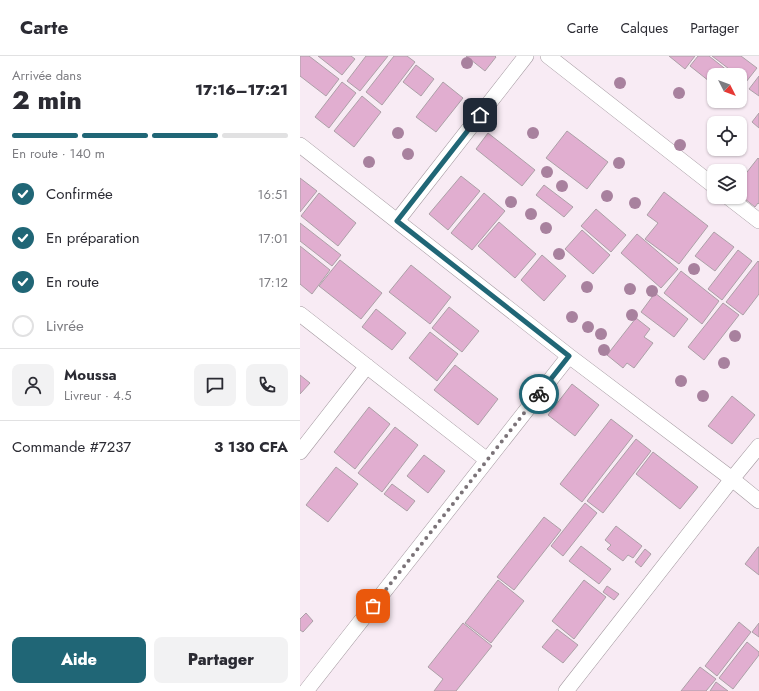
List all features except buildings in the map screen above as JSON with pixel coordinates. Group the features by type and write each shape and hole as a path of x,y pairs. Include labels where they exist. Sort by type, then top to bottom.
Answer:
{"street":[{"path":"397,221 526,56"},
{"path":"548,56 707,181"},
{"path":"300,145 569,356 759,501"},
{"path":"737,204 759,221"},
{"path":"300,314 487,460"},
{"path":"306,691 569,356"},
{"path":"300,452 368,366"},
{"path":"566,691 759,446"}],"way so far":[{"path":"373,606 539,394"}],"route":[{"path":"480,115 397,221 569,356 539,394"}]}
